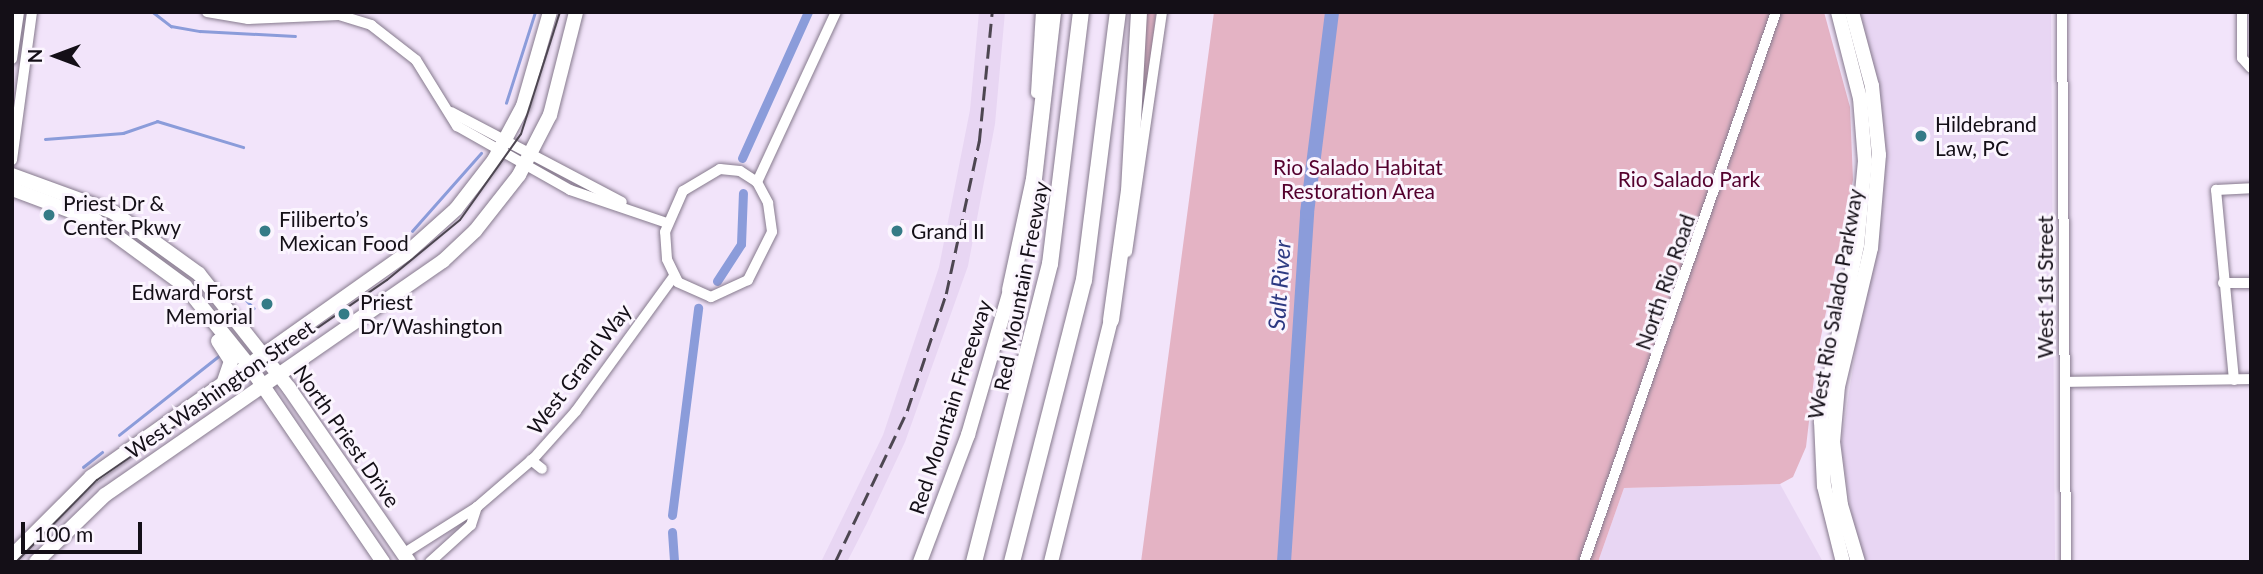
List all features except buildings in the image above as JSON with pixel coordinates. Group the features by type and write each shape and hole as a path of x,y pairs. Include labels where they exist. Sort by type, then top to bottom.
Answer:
{"highway":[{"path":"1010,290 1034,178 1053,12"},
{"name":"Red Mountain Freeway","path":"974,562 1050,264 1081,12"},
{"path":"1012,562 1084,280 1118,12"},
{"path":"1111,320 1129,191 1139,12"}],"main road":[{"name":"West Washington Street","path":"12,556 91,477 436,229 503,144 532,80 550,12"},
{"name":"West Washington Street","path":"36,562 105,495 452,253 496,207 527,159 560,86 576,12"},
{"name":"West Rio Salado Parkway","path":"1838,12 1864,138 1864,246 1821,421 1825,486 1843,562"},
{"name":"West Rio Salado Parkway","path":"1852,12 1877,131 1864,246 1838,386 1833,442 1841,505 1858,562"},
{"name":"North Priest Drive","path":"12,174 93,202 151,236 199,274 279,375 406,558"},
{"name":"North Priest Drive","path":"12,189 95,220 180,282 248,364 383,562"},
{"path":"180,282 183,297 228,354 224,381"},
{"name":"Red Mountain Freeeway","path":"920,562 971,426 1010,290"},
{"path":"1051,562 1111,320"}],"street":[{"path":"12,59 19,12"},
{"path":"12,160 32,12"},
{"path":"207,12 248,19 357,19 391,36 416,60 451,112 457,126 503,144 584,196 668,220"},
{"path":"748,176 836,12"},
{"name":"Red Mountain Freeeway","path":"1010,290 1033,130 1041,12"},
{"path":"1111,320 1143,170 1162,12"},
{"name":"North Rio Road","path":"1584,562 1776,12"},
{"name":"West 1st Street","path":"2062,12 2066,562"},
{"path":"2242,12 2248,66"},
{"path":"702,175 748,176 772,221 767,254 742,287 706,297 674,275 665,251 668,220 683,191 702,175"},
{"path":"2234,380 2216,190 2251,188"},
{"name":"West Grand Way","path":"406,558 477,507 531,460 576,411 674,275"},
{"path":"2223,283 2251,283"},
{"path":"2065,383 2251,379"},
{"path":"531,460 542,469"},
{"name":"West Grand Way","path":"430,562 471,525 477,507"}],"shaded area":[{"path":"979,12 1005,12 995,124 968,266 905,442 867,523 847,562 821,562 883,435 939,267 970,110"},
{"path":"1861,12 2051,12 2055,562 1866,562 1855,535 1841,445 1885,159"},
{"path":"1780,484 1823,562 1598,562 1624,488"}],"green space":[{"path":"1144,12 1156,12 1139,170 1143,74"},
{"path":"1214,12 1824,12 1850,107 1853,180 1816,361 1806,447 1793,477 1780,484 1624,488 1598,562 1141,562"}],"waterway":[{"path":"153,12 171,26 200,31 295,36"},
{"path":"506,103 535,12"},
{"path":"742,158 808,12"},
{"name":"Salt River","path":"1284,562 1307,213 1332,12"},
{"path":"45,139 123,133 157,121 243,147"},
{"path":"412,231 481,153"},
{"path":"717,281 741,244 743,193"},
{"path":"236,289 254,308"},
{"path":"672,515 698,308"},
{"path":"119,435 220,355"},
{"path":"83,467 102,452"},
{"path":"672,532 674,562"}],"tram line":[{"path":"16,562 97,480 387,280 460,220 521,134 560,12"}],"railway":[{"path":"835,562 907,411 946,294 979,142 992,12"}],"place":[{"name":"Hildebrand Law, PC","path":"1921,136"},
{"name":"Priest Dr & Center Pkwy","path":"49,215"},
{"name":"Filiberto’s Mexican Food","path":"265,231"},
{"name":"Grand II","path":"897,231"},
{"name":"Edward Forst Memorial","path":"267,304"},
{"name":"Priest Dr/Washington","path":"344,314"}],"park label":[{"name":"Rio Salado Habitat Restoration Area","path":"1358,179"},
{"name":"Rio Salado Park","path":"1689,179"}]}
